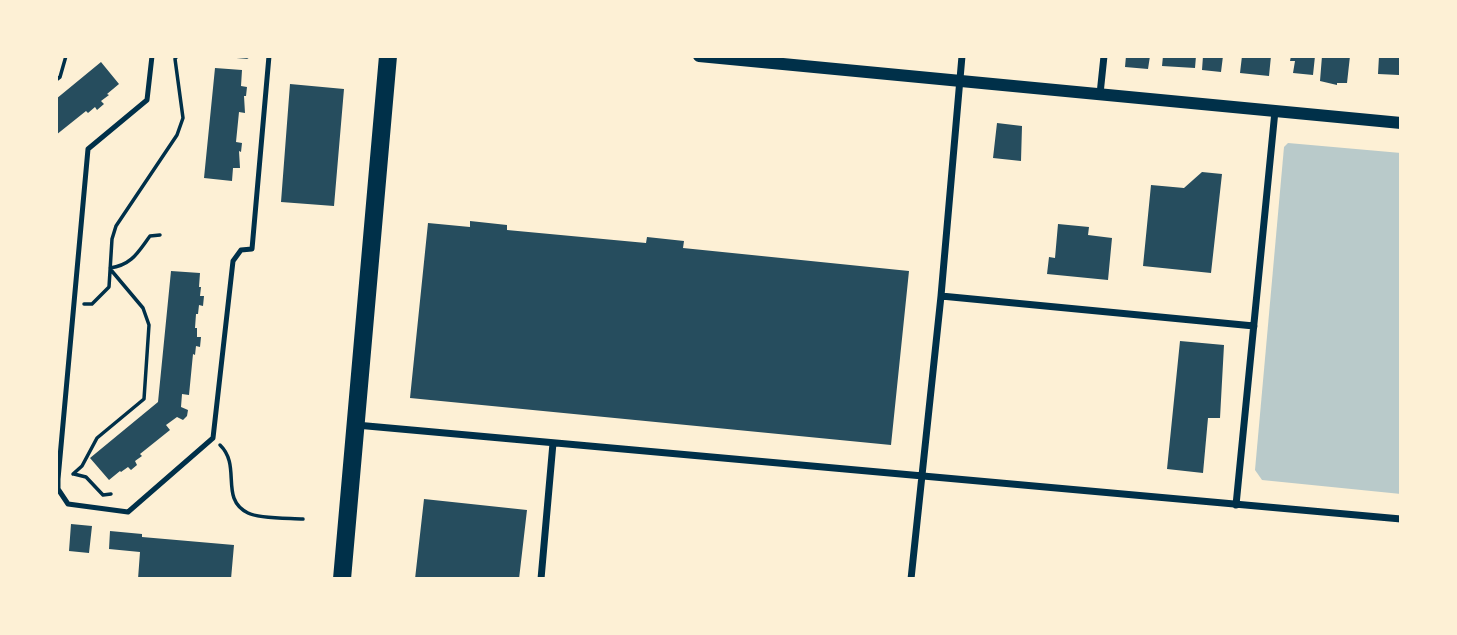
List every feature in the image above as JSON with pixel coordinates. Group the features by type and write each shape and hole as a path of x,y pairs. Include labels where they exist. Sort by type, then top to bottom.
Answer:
{"main road":[{"path":"342,579 388,56"}],"street":[{"path":"699,56 1401,123"},
{"path":"911,579 941,296 962,56"},
{"path":"1100,94 1104,56"},
{"path":"1236,505 1275,111"},
{"path":"941,296 1254,326"},
{"path":"355,425 1401,519"},
{"path":"541,579 553,443"}],"lane":[{"path":"152,56 147,100 88,149 58,474 58,489 68,504 128,512 214,438 233,261 242,250 252,249 269,56"}],"path":[{"path":"56,80 60,77 66,56"},
{"path":"233,56 247,57"},
{"path":"74,304 92,304 108,287 111,239 116,226 177,135 183,118 176,57 167,57"},
{"path":"110,268 132,261 150,236 160,235"},
{"path":"73,474 82,466 97,438 144,399 149,325 143,308 110,268"},
{"path":"220,444 228,452 232,466 232,498 248,514 303,519"},
{"path":"58,474 86,477 103,495 111,494"}],"shaded area":[{"path":"1288,143 1401,153 1401,494 1262,480 1255,470 1284,147"}],"building":[{"path":"1126,56 1150,56 1148,69 1125,67"},
{"path":"1163,56 1196,56 1195,68 1162,66"},
{"path":"1203,56 1223,56 1221,72 1202,70"},
{"path":"1242,56 1271,56 1269,76 1240,73"},
{"path":"1291,56 1315,56 1313,75 1293,73 1295,61 1290,61"},
{"path":"1322,56 1350,56 1347,83 1337,85 1320,81"},
{"path":"1379,56 1400,56 1399,75 1378,74"},
{"path":"101,62 119,84 101,101 104,104 97,110 95,107 88,113 86,111 56,135 56,99"},
{"path":"215,68 242,70 241,86 247,87 244,96 245,113 239,112 236,142 242,143 241,152 239,151 240,168 233,168 232,181 204,178"},
{"path":"290,84 344,89 334,206 281,202"},
{"path":"997,123 1022,126 1021,161 993,158"},
{"path":"1202,172 1222,174 1211,273 1143,266 1151,185 1184,188"},
{"path":"470,221 507,225 507,230 646,243 647,237 684,241 683,248 909,271 891,445 410,398 428,223 470,227"},
{"path":"1058,224 1089,227 1088,235 1112,238 1108,280 1047,274 1049,257 1055,258"},
{"path":"171,271 200,273 200,296 204,296 203,306 199,305 196,314 195,328 197,337 201,337 200,347 196,346 195,355 193,354 189,395 182,394 181,407 188,410 187,416 183,420 177,417 166,425 170,430 140,454 142,456 135,461 137,465 131,470 128,467 120,471 109,480 90,458 158,402"},
{"path":"1180,341 1224,345 1220,418 1208,418 1203,473 1167,469"},
{"path":"424,499 527,510 519,579 415,579"},
{"path":"71,524 92,526 89,553 69,551"},
{"path":"110,531 142,534 142,537 234,545 231,579 138,579 140,552 109,549"}]}
